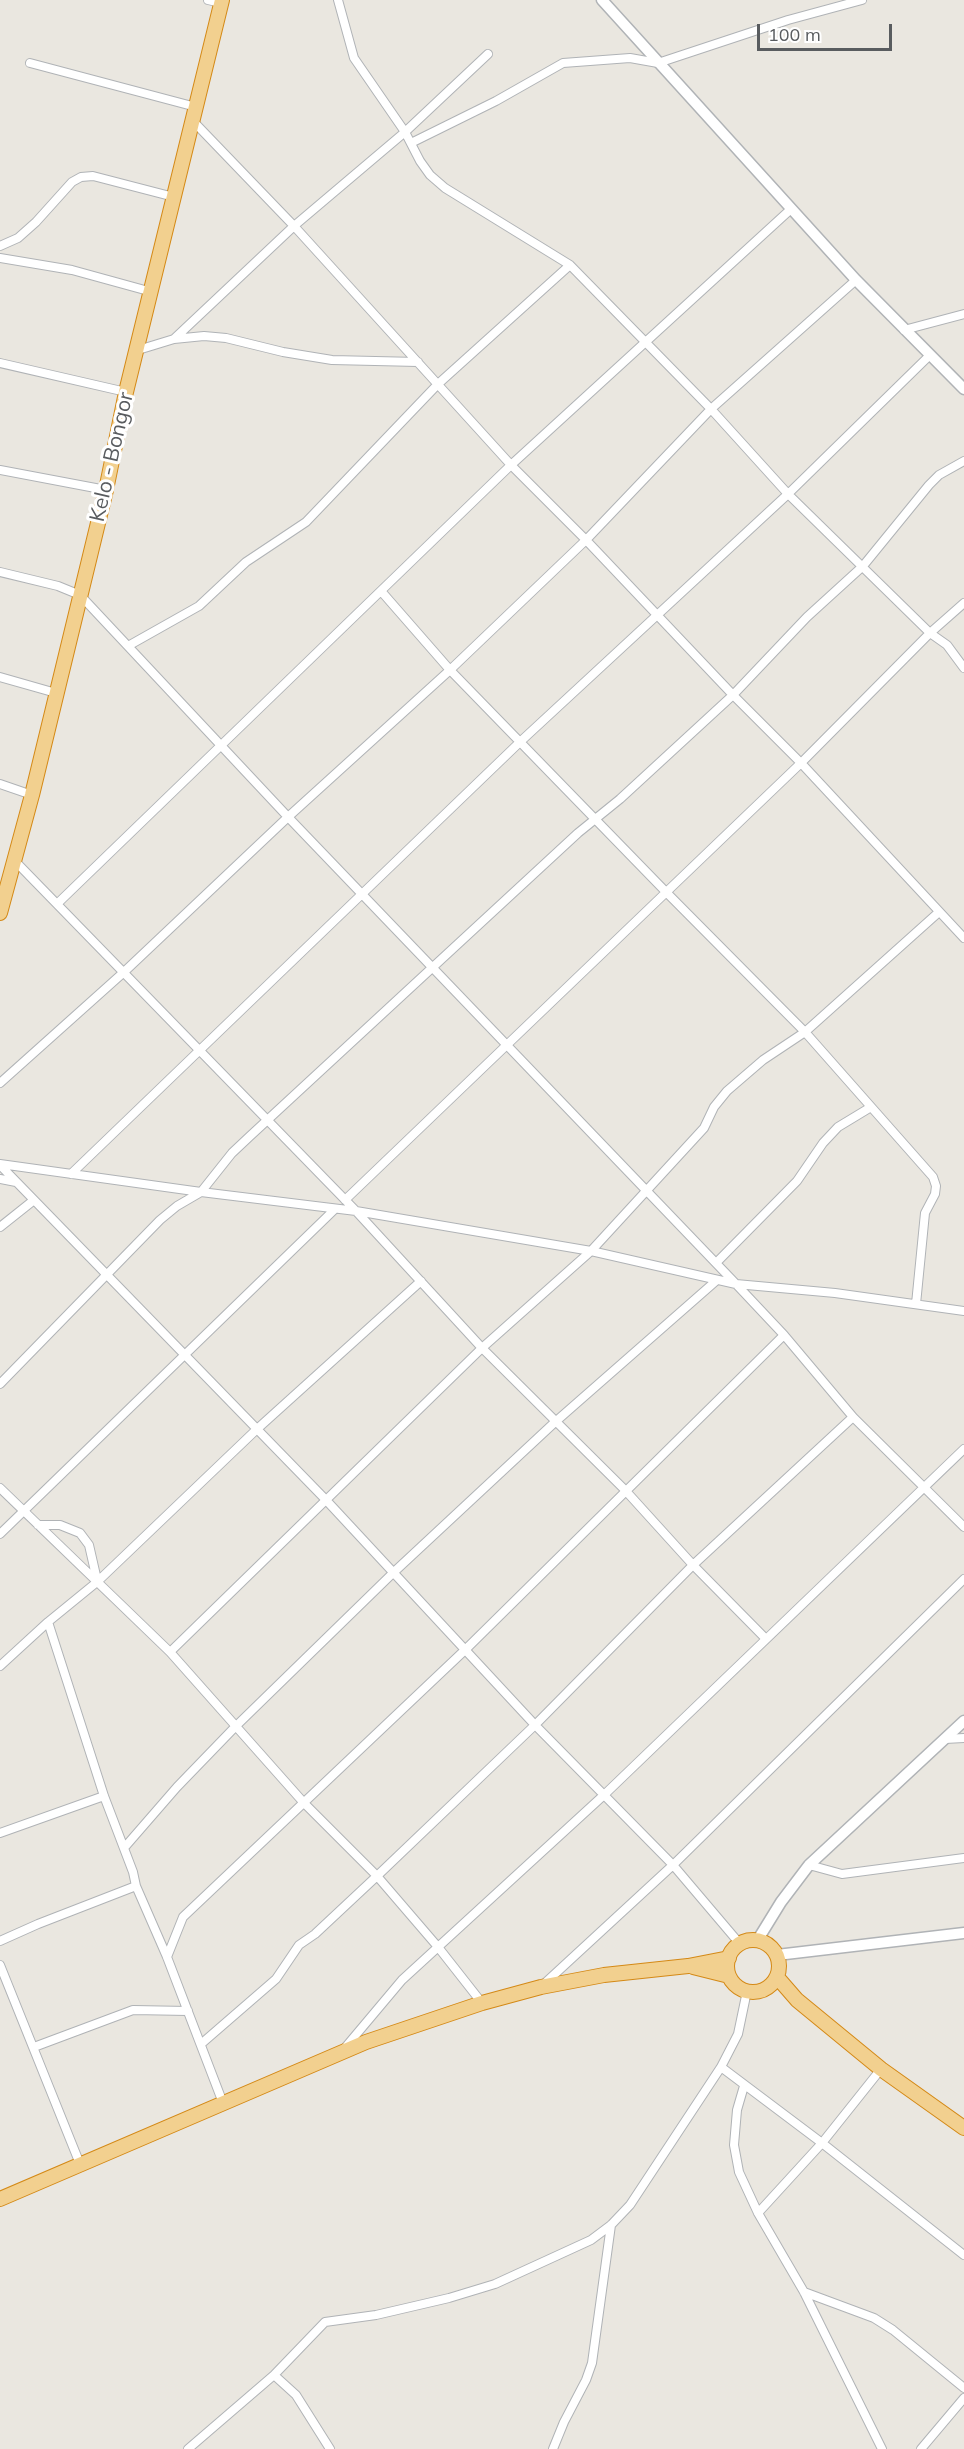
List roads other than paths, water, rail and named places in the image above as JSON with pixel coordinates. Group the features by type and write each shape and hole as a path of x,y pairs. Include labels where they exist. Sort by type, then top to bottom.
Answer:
{"highway":[{"name":"Kelo - Bongor","path":"0,914 32,795 106,490 126,392 194,114 217,1"},
{"path":"764,1990 777,1977 779,1970 777,1955 765,1943 757,1941 740,1944 729,1958 729,1976 734,1983 747,1991 764,1990 797,2000"},
{"path":"0,2199 341,2052 482,2003 541,1987 729,1958"},
{"path":"688,1966 729,1976"},
{"path":"777,1977 797,2000 881,2068 964,2128"}],"street":[{"path":"338,0 354,58 405,132 430,175 445,188 570,265 646,341 788,494 930,633 947,645 964,668"},
{"path":"602,0 856,280 964,389"},
{"path":"411,143 496,101 564,63 630,58 658,63 862,0"},
{"path":"174,339 294,226 405,132 488,54"},
{"path":"30,63 194,114 511,465 801,763 964,938"},
{"path":"0,246 18,238 36,222 72,182 81,177 93,176 174,197"},
{"path":"58,903 511,465 790,208"},
{"path":"0,258 72,270 152,292"},
{"path":"128,646 199,606 246,562 306,522 438,384 570,265"},
{"path":"0,1083 124,972 288,817 450,670 586,540 711,410 856,280"},
{"path":"904,330 964,314"},
{"path":"138,350 174,339 204,336 226,338 283,352 332,360 417,362"},
{"path":"71,1174 521,741 788,494 929,356"},
{"path":"0,363 126,392"},
{"path":"0,1384 160,1220 177,1206 201,1192 232,1153 578,833 733,695 807,617 863,566 929,485 939,475 964,461"},
{"path":"0,470 106,490"},
{"path":"0,572 58,586 80,595 288,817 784,1335 853,1417 964,1527"},
{"path":"381,591 450,670 805,1032 933,1177 936,1186 935,1194 925,1213 916,1304"},
{"path":"345,1200 801,763 930,633 964,603"},
{"path":"0,677 56,693"},
{"path":"0,784 32,795"},
{"path":"13,859 201,1050 356,1211 482,1348 625,1490 693,1565 765,1638"},
{"path":"170,1652 482,1348 591,1251 704,1128 714,1107 727,1091 763,1060 805,1032 939,912"},
{"path":"716,1263 797,1181 838,1127 871,1107"},
{"path":"0,1165 356,1211 591,1251 736,1284 835,1293 964,1311"},
{"path":"0,1165 326,1500 535,1725 673,1865 740,1944"},
{"path":"0,1179 18,1182"},
{"path":"0,1227 34,1200"},
{"path":"0,1534 335,1209"},
{"path":"124,1848 177,1787 235,1727 394,1572 555,1423 717,1280"},
{"path":"0,1666 48,1622 97,1582 256,1430 421,1281"},
{"path":"167,1957 183,1917 466,1649 784,1335"},
{"path":"201,2044 276,1979 299,1945 315,1934 377,1876 535,1725 693,1565 853,1417"},
{"path":"341,2052 402,1980 605,1794 964,1449"},
{"path":"0,1488 170,1652 304,1803 377,1876 482,2003"},
{"path":"38,1525 60,1525 80,1533 89,1545 97,1582"},
{"path":"541,1987 673,1865 964,1579"},
{"path":"48,1622 104,1796 136,1886 167,1957 223,2103"},
{"path":"757,1941 781,1902 809,1865 964,1722"},
{"path":"945,1739 964,1738"},
{"path":"0,1833 104,1796"},
{"path":"809,1865 842,1874 964,1858"},
{"path":"0,1941 136,1886"},
{"path":"777,1955 964,1933"},
{"path":"0,1965 80,2164"},
{"path":"188,2449 274,2375 325,2322 449,2298 495,2284 591,2240 611,2225 630,2205 656,2169 690,2111 721,2067 738,2034 747,1991"},
{"path":"34,2047 133,2010 188,2011"},
{"path":"721,2067 964,2255"},
{"path":"758,2213 822,2143 881,2068"},
{"path":"744,2086 737,2110 734,2145 740,2172 758,2213 804,2292 881,2449"},
{"path":"554,2449 564,2422 586,2380 591,2363 611,2225"},
{"path":"804,2292 873,2318 892,2330 964,2388"},
{"path":"274,2375 296,2395 330,2449"},
{"path":"921,2449 964,2398"}]}
